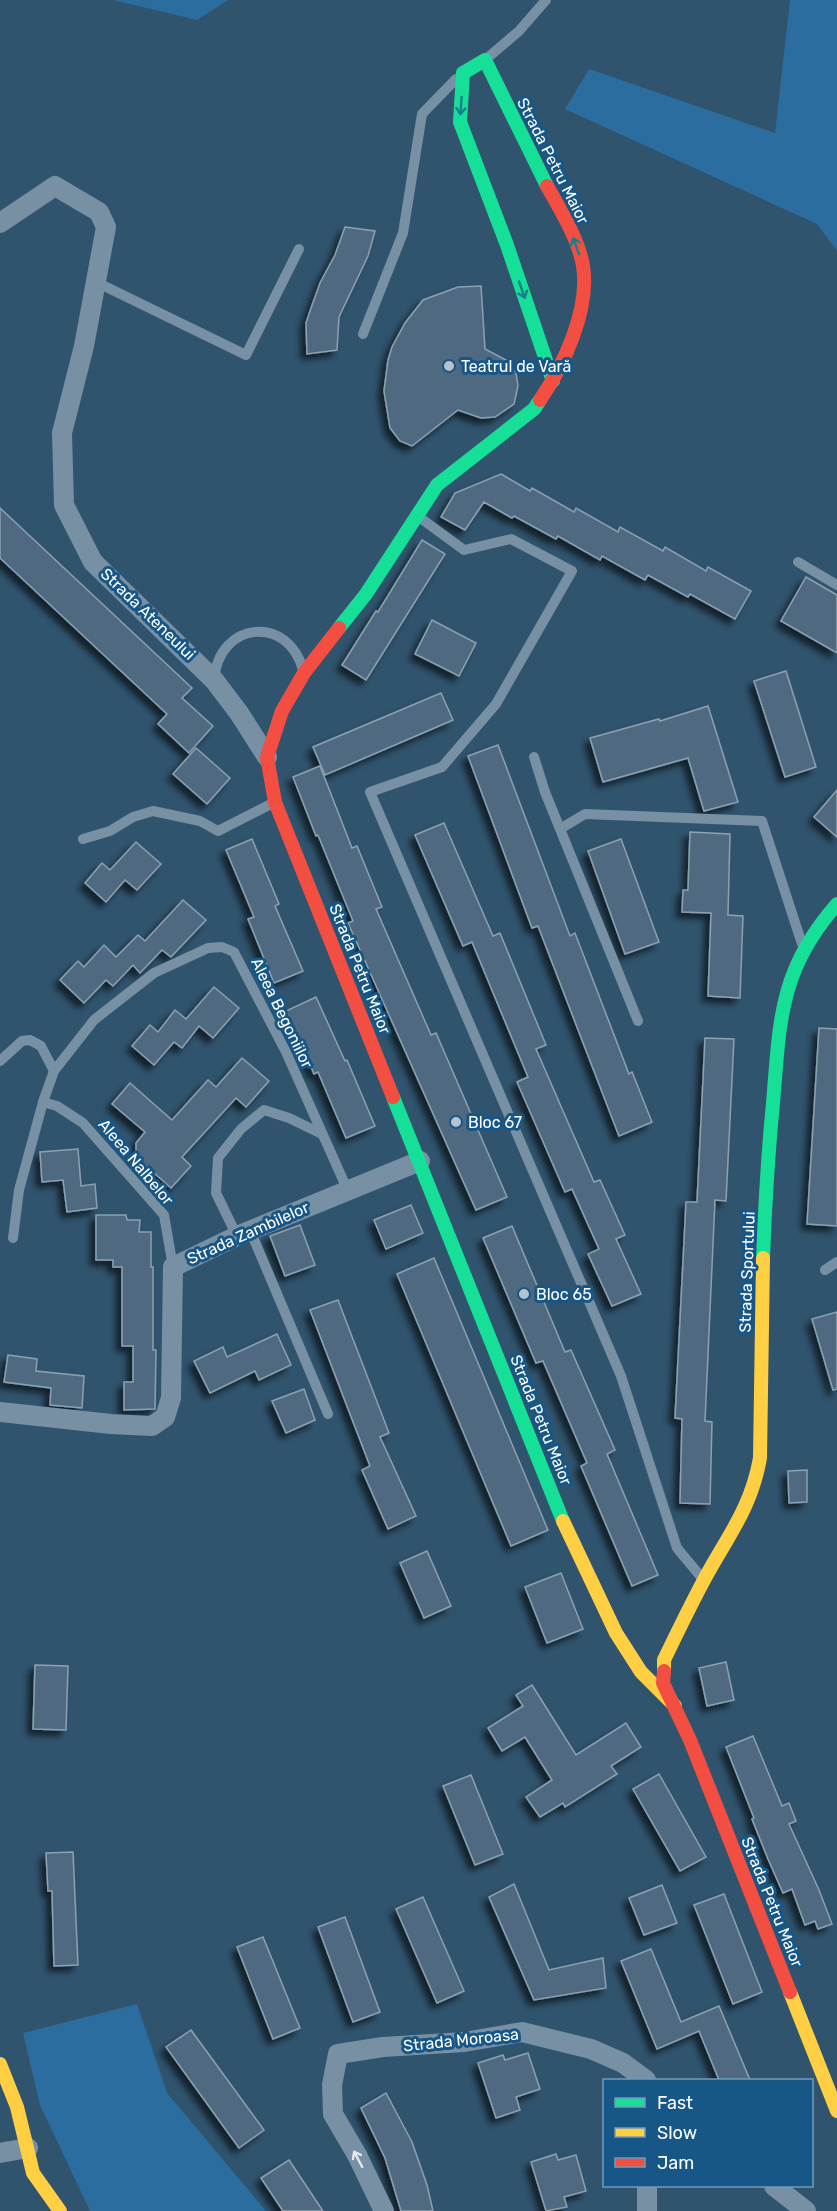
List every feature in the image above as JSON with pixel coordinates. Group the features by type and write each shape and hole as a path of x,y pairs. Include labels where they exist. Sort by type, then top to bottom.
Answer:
{"street":[{"path":"485,60 463,73 460,122 507,245 553,381"},
{"name":"Strada Petru Maior","path":"485,60 538,169 567,221 583,266 584,300 564,358 553,381 534,409 437,485 366,594 304,673 282,711 267,756 275,802 572,1543 616,1633 641,1672 675,1706"},
{"name":"Strada Ateneului","path":"0,223 55,186 99,212 106,226 84,346 62,433 64,506 93,562 214,680 267,756"},
{"name":"Strada Sportului","path":"675,1636 704,1580 746,1508 756,1481 760,1458 762,1266 770,1128 780,1022 788,987 804,950 837,904"},
{"name":"Strada Zambilelor","path":"0,1412 152,1426 165,1417 171,1398 173,1267 244,1233 420,1161"},
{"path":"616,1633 633,1640"},
{"path":"653,1641 675,1636"},
{"name":"Strada Petru Maior","path":"675,1636 675,1706 837,2111"},
{"name":"Strada Moroasa","path":"384,2211 333,2114 332,2085 338,2054 383,2047 464,2042 522,2032 591,2049 623,2064 645,2079"},
{"path":"0,2064 17,2107 33,2173 60,2211"},
{"path":"0,2153 28,2148"},
{"path":"647,2187 647,2211"},
{"path":"775,2187 806,2211"}],"lane":[{"path":"485,60 519,31 546,0"},
{"path":"363,334 403,233 422,114 463,73"},
{"path":"96,282 246,355 299,249"},
{"path":"417,515 464,550 511,539 572,571 496,704 442,767 370,792 621,1376 677,1548 704,1580"},
{"path":"798,562 837,585"},
{"path":"214,680 216,666 225,648 242,635 256,632 270,633 282,638 297,654 304,673"},
{"path":"534,757 560,829 638,1021"},
{"path":"83,839 110,831 133,817 153,811 200,821 218,831 275,802"},
{"path":"560,829 585,814 762,821 804,950"},
{"name":"Aleea Begoniilor","path":"13,1238 20,1190 43,1102 54,1071 94,1020 154,973 208,948 222,947 234,952 243,967 286,1052 348,1191"},
{"path":"0,1061 22,1041 30,1040 41,1046 54,1071"},
{"name":"Aleea Nalbelor","path":"43,1102 57,1106 83,1123 164,1215 173,1267"},
{"path":"322,1134 289,1118 264,1110 241,1129 218,1158 216,1193 244,1233 328,1414"},
{"path":"825,1270 837,1262"}],"shaded area":[{"path":"113,0 228,0 197,20"},
{"path":"790,0 837,0 837,251 817,224 565,109 589,69 775,133"},
{"path":"137,2004 167,2093 266,2211 90,2211 40,2105 23,2033"}],"building":[{"path":"345,227 375,231 368,256 339,317 337,350 307,354 306,323 320,283 335,255"},
{"name":"Teatrul de Vară","path":"481,286 485,349 508,361 516,373 518,386 514,404 495,417 481,418 458,410 412,446 400,441 390,428 384,391 392,347 405,323 423,300 458,287"},
{"path":"501,474 530,491 532,488 574,512 576,508 618,532 620,527 663,551 665,547 706,571 708,567 751,591 735,619 690,594 688,597 648,575 645,580 602,556 600,560 558,536 556,539 484,502 465,530 441,517 455,493"},
{"path":"0,508 192,688 182,698 213,726 189,753 158,724 167,714 0,558"},
{"path":"422,540 445,554 366,680 342,665"},
{"path":"806,577 837,595 837,653 781,621"},
{"path":"432,620 476,643 459,676 415,654"},
{"path":"786,671 816,767 785,777 754,681"},
{"path":"441,693 453,720 325,775 313,747"},
{"path":"708,706 738,802 704,811 688,758 603,782 590,738 659,719 660,721"},
{"path":"498,745 570,936 575,933 629,1074 632,1072 652,1122 619,1136 538,926 532,928 468,756"},
{"path":"196,748 230,778 207,804 173,774"},
{"path":"320,766 352,848 357,846 382,907 376,909 431,1035 436,1033 507,1197 476,1210 348,923 353,921 293,777"},
{"path":"837,790 837,837 814,817"},
{"path":"444,823 493,936 500,933 546,1045 536,1049 594,1182 600,1180 625,1235 616,1239 641,1294 612,1306 588,1254 599,1249 572,1189 565,1192 517,1082 528,1077 472,942 463,946 415,835"},
{"path":"690,832 730,834 728,915 743,916 740,998 708,996 711,913 682,912 683,890 688,890"},
{"path":"252,839 279,904 275,906 303,971 274,983 248,919 254,917 226,850"},
{"path":"621,839 659,942 625,954 588,851"},
{"path":"136,842 161,864 137,890 125,880 106,902 85,883 102,863 110,870"},
{"path":"183,900 206,920 171,957 162,950 140,973 133,965 113,986 106,980 84,1003 60,980 78,961 84,967 104,945 116,957 138,935 145,941"},
{"path":"214,987 239,1008 213,1038 199,1026 182,1048 174,1042 154,1065 132,1046 150,1025 158,1032 175,1010 186,1019"},
{"path":"316,997 345,1061 347,1060 375,1126 346,1138 318,1072 314,1074 286,1011"},
{"path":"819,1028 837,1029 837,1226 807,1224"},
{"path":"705,1038 734,1039 726,1201 715,1200 705,1421 712,1422 710,1504 680,1503 682,1419 675,1418 686,1202 697,1202"},
{"path":"242,1058 269,1081 246,1107 236,1098 182,1157 191,1166 171,1188 136,1157 136,1143 145,1132 112,1104 130,1083 172,1120 208,1080 216,1087"},
{"path":"78,1149 81,1186 95,1184 97,1208 67,1212 63,1180 42,1182 40,1152"},
{"path":"411,1205 423,1233 386,1249 374,1220"},
{"path":"96,1215 126,1215 127,1220 140,1220 139,1232 151,1232 153,1350 156,1350 155,1409 124,1410 124,1382 133,1382 133,1346 122,1346 122,1267 113,1267 113,1260 96,1260"},
{"path":"300,1225 315,1265 285,1276 270,1236"},
{"path":"512,1226 565,1352 571,1350 615,1450 607,1454 658,1575 632,1586 581,1466 587,1463 543,1361 536,1363 483,1238"},
{"path":"434,1258 548,1530 511,1546 397,1274"},
{"path":"338,1300 389,1433 380,1437 416,1516 388,1529 362,1470 370,1466 310,1310"},
{"path":"837,1312 837,1389 833,1390 812,1319"},
{"path":"277,1334 291,1365 259,1380 255,1371 210,1393 194,1361 223,1347 227,1357"},
{"path":"8,1355 37,1359 36,1371 84,1376 82,1408 50,1405 51,1388 4,1382"},
{"path":"304,1389 315,1420 286,1433 272,1401"},
{"path":"807,1470 807,1502 789,1503 788,1471"},
{"path":"427,1551 451,1606 424,1618 400,1563"},
{"path":"561,1573 583,1629 547,1643 525,1587"},
{"path":"726,1662 734,1700 707,1706 699,1668"},
{"path":"35,1665 68,1666 66,1730 33,1729"},
{"path":"532,1685 576,1755 626,1723 641,1747 611,1766 617,1774 565,1807 563,1803 540,1817 526,1797 552,1780 525,1737 502,1751 488,1728 523,1706 516,1695"},
{"path":"753,1736 782,1806 789,1803 796,1821 789,1824 832,1924 818,1929 815,1921 805,1925 792,1889 783,1893 768,1859 726,1747"},
{"path":"659,1774 706,1857 680,1871 633,1789"},
{"path":"471,1775 503,1854 475,1865 443,1786"},
{"path":"73,1852 78,1965 54,1966 52,1891 48,1891 46,1853"},
{"path":"514,1884 549,1970 603,1958 606,1988 534,2000 489,1897"},
{"path":"662,1885 677,1923 644,1935 629,1898"},
{"path":"724,1894 762,1992 733,2004 694,1905"},
{"path":"423,1897 464,1991 437,2003 396,1909"},
{"path":"345,1917 380,2012 353,2022 318,1927"},
{"path":"263,1937 300,2028 273,2039 237,1947"},
{"path":"651,1949 681,2022 719,2006 750,2079 719,2079 699,2031 657,2049 621,1961"},
{"path":"191,2030 264,2130 239,2148 166,2047"},
{"path":"528,2053 540,2089 516,2097 520,2110 496,2118 478,2063 503,2055 505,2060"},
{"path":"386,2093 412,2142 427,2185 433,2211 401,2211 385,2158 361,2108"},
{"path":"556,2154 558,2160 576,2155 586,2191 564,2197 567,2207 546,2211 531,2162"},
{"path":"289,2160 323,2211 283,2211 261,2178"}],"traffic: fast":[{"path":"547,186 485,60 463,73 460,122 507,245 553,381"},
{"path":"339,628 366,594 437,485 534,409 540,400"},
{"path":"763,1258 775,1073 786,997 793,974 804,951 837,904"},
{"path":"393,1097 563,1521"}],"traffic: slow":[{"path":"664,1671 664,1660 737,1522 751,1493 756,1476 760,1458 763,1258"},
{"path":"563,1521 616,1633 641,1672 675,1706"},
{"path":"790,1992 837,2111"},
{"path":"0,2064 17,2107 33,2173 60,2211"}],"traffic: jam":[{"path":"540,400 558,370 573,336 583,300 584,283 578,246 547,186"},
{"path":"339,628 304,673 282,711 267,757 275,802 393,1097"},
{"path":"664,1671 663,1683 690,1740 790,1992"}],"place":[{"name":"Teatrul de Vară","path":"449,366"},
{"name":"Bloc 67","path":"456,1122"},
{"name":"Bloc 65","path":"524,1294"}]}
